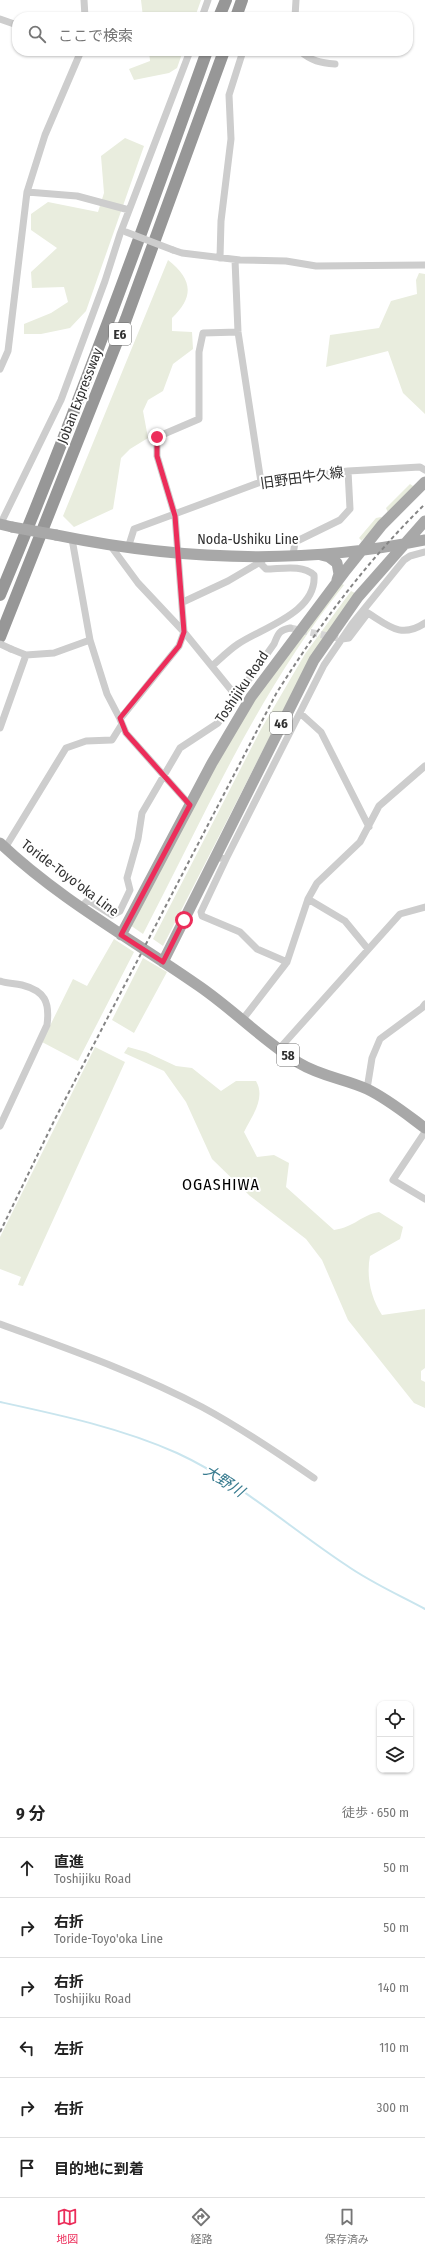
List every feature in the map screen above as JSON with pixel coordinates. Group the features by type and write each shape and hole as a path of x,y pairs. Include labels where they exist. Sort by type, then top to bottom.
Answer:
{"highway":[{"path":"222,12 226,0"},
{"path":"238,12 242,0"},
{"name":"Joban Expressway","path":"0,594 107,324 205,56"},
{"name":"Joban Expressway","path":"0,637 126,319 222,56"},
{"path":"0,590 13,563"},
{"path":"4,646 9,615"}],"main road":[{"name":"Toshijiku Road","path":"121,935 231,729 251,697 337,581 382,525 425,482"},
{"name":"46","path":"163,962 214,857 314,660 358,597 425,521"},
{"name":"Noda-Ushiku Line","path":"0,524 128,548 263,560 293,555 362,550 425,540"},
{"path":"312,554 329,557 337,563 339,574 337,581"},
{"name":"Toride-Toyo'oka Line","path":"3,845 34,873 80,908 195,983 243,1019 279,1049 301,1064 318,1072 367,1089 397,1107 425,1128"}],"street":[{"path":"84,0 85,12"},
{"path":"204,12 208,0"},
{"path":"295,12 296,0"},
{"path":"0,19 12,23"},
{"path":"0,369 8,351 27,192 45,135 79,56"},
{"path":"0,524 61,400 124,230 129,210 188,56"},
{"path":"220,258 221,221 231,139 229,95 241,56"},
{"path":"306,56 321,63 335,64"},
{"path":"27,192 77,196 129,210"},
{"path":"124,230 173,250 235,260 286,261 316,266 425,265"},
{"path":"235,260 238,332 261,482"},
{"path":"3,845 66,748 81,742 112,740 121,721 179,646 184,632 183,602 175,516 157,456 157,437 199,419 199,352 203,333 238,332"},
{"name":"旧野田牛久線","path":"128,548 134,529 175,516 261,482 348,471 420,466 425,470"},
{"path":"293,555 295,542 340,520 350,509 348,471"},
{"path":"72,538 90,640 107,694 126,733 190,805"},
{"path":"110,545 138,583 184,632 236,696"},
{"path":"287,962 257,949 240,932 202,916 204,906 226,859 324,665 342,639 404,560 410,556 425,552"},
{"path":"183,602 263,560 266,569 304,569 314,575 312,588 305,600 289,616 238,644 212,666"},
{"path":"342,639 350,638 368,613 397,631 403,632 425,624"},
{"path":"80,908 88,900 112,915 120,910 130,890 126,878 138,839 142,813 180,748 218,723 274,644 278,634 283,629 290,628"},
{"path":"4,646 26,655 54,653 90,640"},
{"path":"0,728 26,655"},
{"path":"300,713 321,732 368,827"},
{"path":"243,1019 287,962 308,899 317,883 360,842 379,806 425,766"},
{"path":"214,857 226,859"},
{"path":"308,899 345,921 368,949"},
{"path":"279,1049 400,914 425,907"},
{"path":"0,981 22,985 40,993 48,1003 49,1011 47,1025 0,1126"},
{"path":"367,1089 372,1058 380,1039 422,1008 425,1004"},
{"path":"425,1132 393,1180 425,1199"},
{"path":"0,1324 113,1367 182,1397 237,1427 314,1478"}],"shaded area":[{"path":"141,0 201,0 197,12 142,12"},
{"path":"150,56 181,56 177,68 169,73 134,80 129,69 150,61"},
{"path":"125,138 144,146 86,311 70,328 41,334 24,334 24,324 51,313 68,302 64,287 32,288 31,272 57,248 31,230 31,214 48,202 98,212 104,193 101,156"},
{"path":"168,260 182,274 188,288 184,302 172,318 172,331 192,332 193,349 173,364 163,391 148,400 143,411 148,438 130,449 121,458 113,509 74,527 63,516"},
{"path":"419,273 425,274 425,414 403,393 388,351 326,367 330,335 379,328 391,301 417,294 416,280"},
{"path":"417,483 389,515 386,508 410,484 413,486"},
{"path":"381,517 384,520 362,541 359,538 376,518"},
{"path":"340,583 344,585 285,667 259,710 211,799 143,934 130,925 242,716"},
{"path":"351,591 355,593 316,652 289,699 163,946 153,939 260,731 305,654"},
{"path":"114,939 134,952 78,1061 42,1042 73,979 87,986"},
{"path":"143,958 167,972 134,1033 112,1020"},
{"path":"95,1047 125,1062 23,1286 18,1285 21,1277 0,1269 0,1237"},
{"path":"128,1047 146,1052 176,1066 192,1068 221,1091 236,1081 256,1081 259,1087 259,1100 244,1132 257,1157 274,1155 289,1163 286,1187 334,1230 379,1212 403,1227 400,1239 370,1256 369,1279 372,1294 382,1315 425,1309 425,1368 421,1371 421,1380 425,1382 425,1408 414,1403 348,1320 322,1260 306,1239 250,1196 212,1159 186,1102 164,1071 124,1053"}],"waterway":[{"name":"大野川","path":"0,1402 68,1417 112,1429 177,1453 199,1464 243,1491 355,1571 425,1609"}],"tunnel":[{"path":"290,628 342,639"}],"railway":[{"path":"0,1232 55,1119 276,694 309,643 345,594 383,548 425,504"}],"district":[{"name":"OGASHIWA","path":"221,1184"}],"route":[{"path":"157,437 157,456 175,516 183,602 184,632 179,646 120,718 126,733 190,805 121,935 163,962 184,920"}]}
